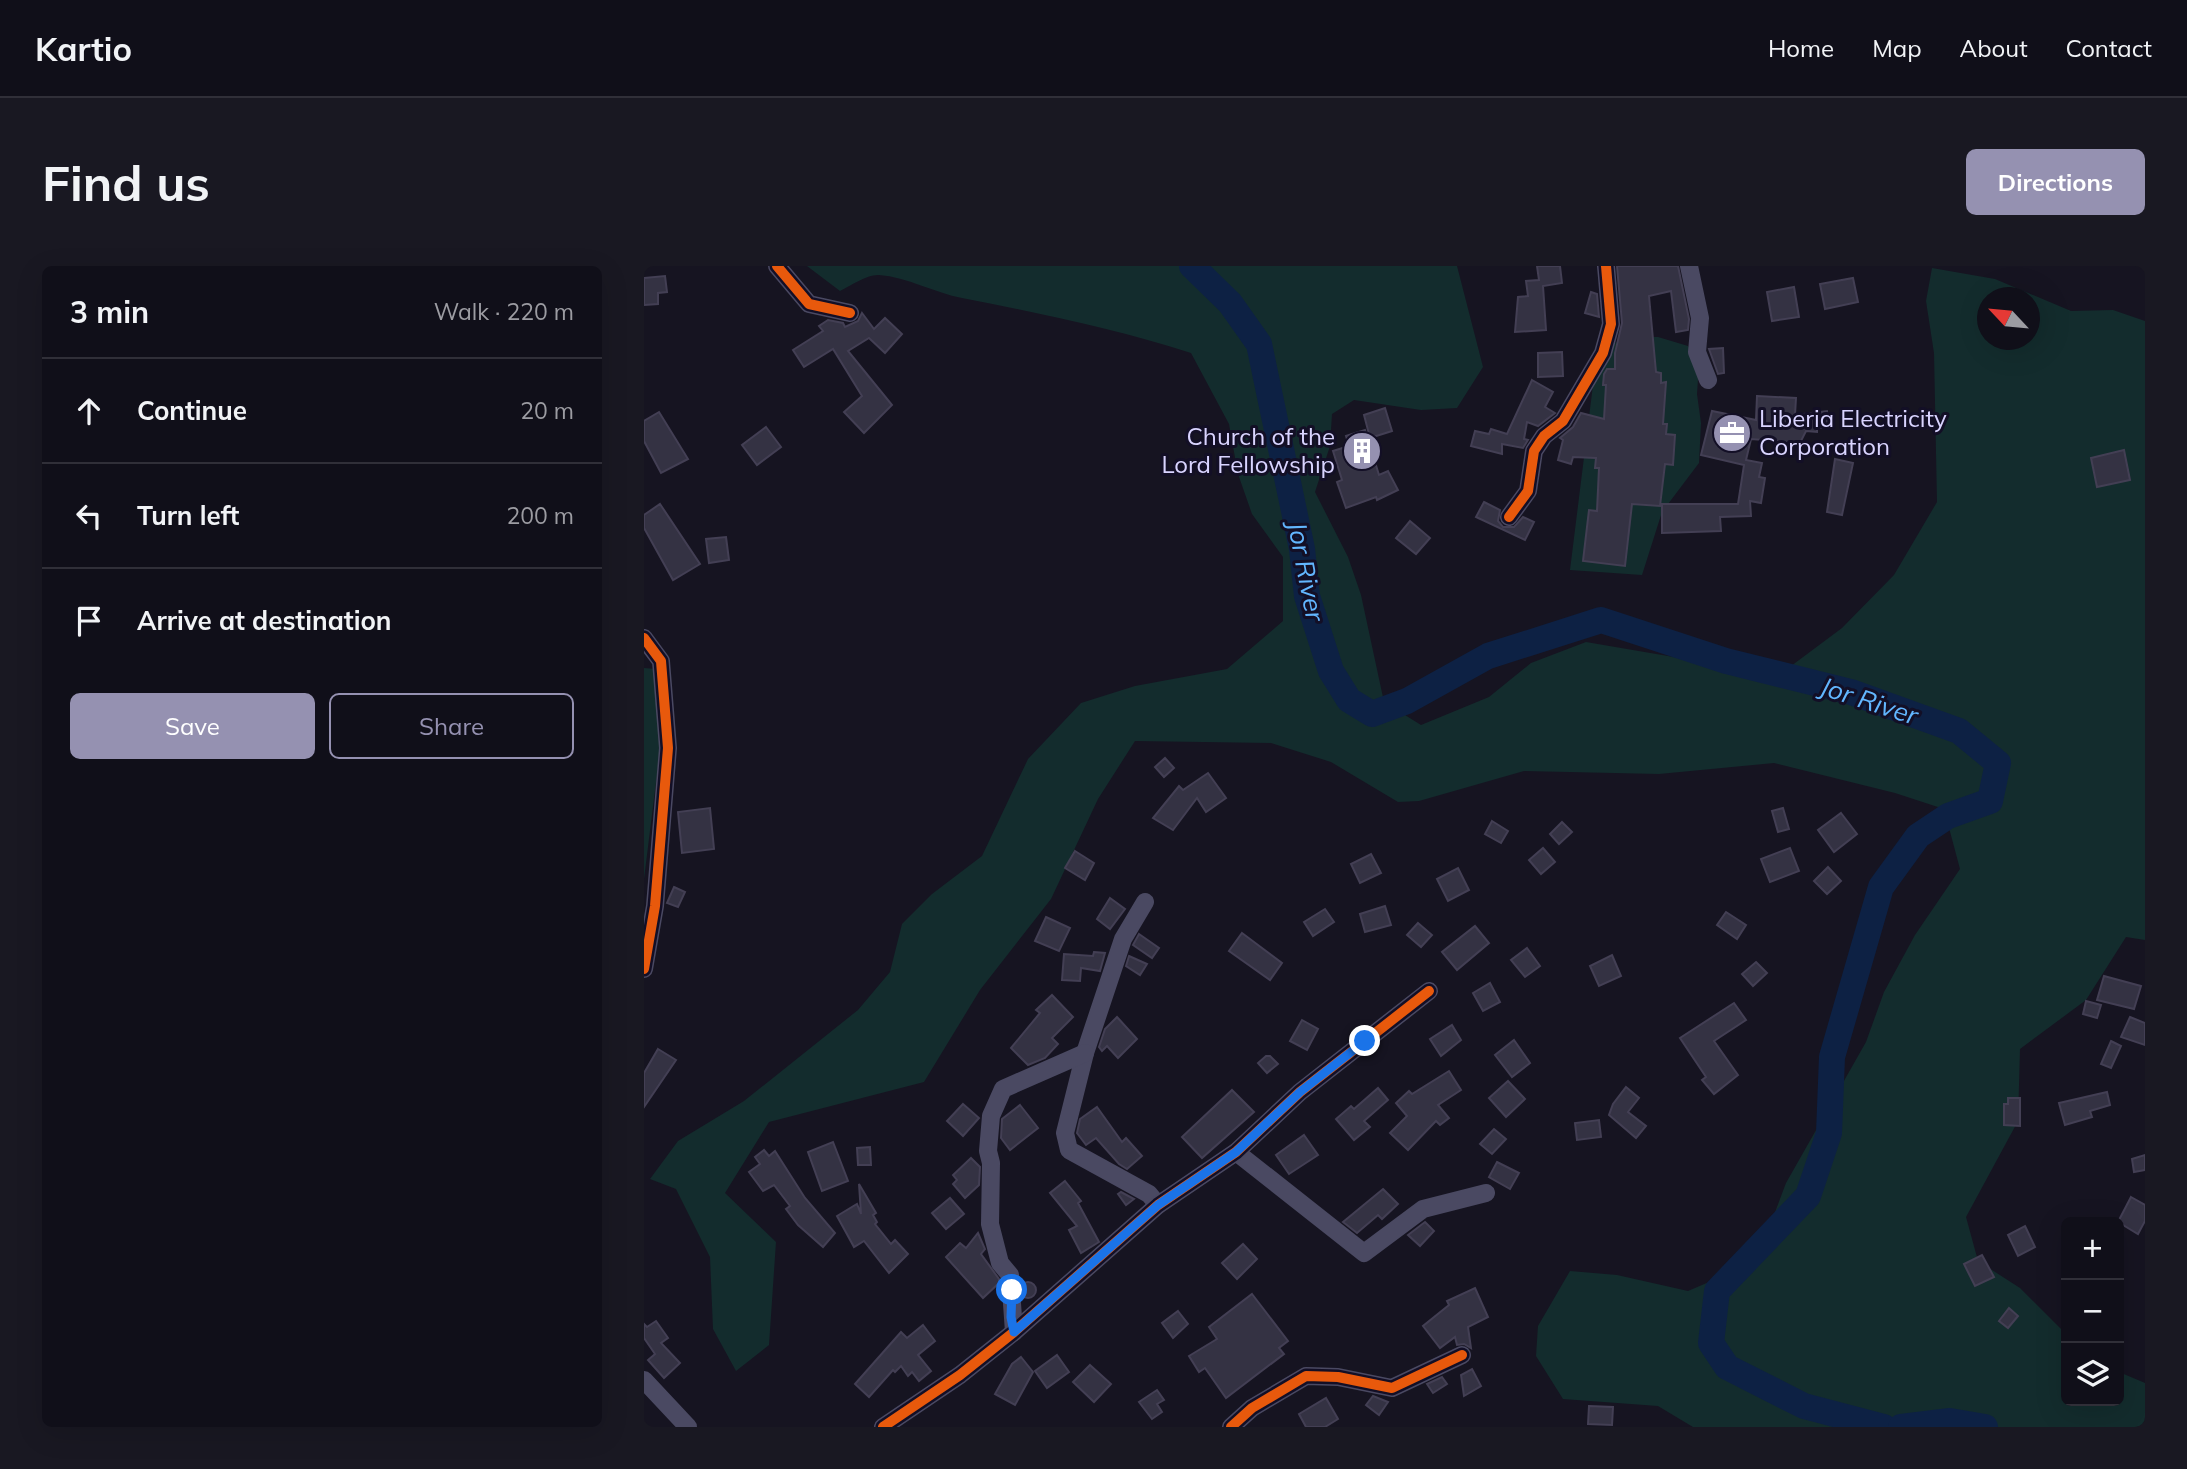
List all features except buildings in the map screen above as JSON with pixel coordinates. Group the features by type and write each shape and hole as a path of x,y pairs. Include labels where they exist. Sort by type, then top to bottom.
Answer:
{"street":[{"path":"777,266 809,304 850,313"},
{"path":"1509,517 1528,491 1534,451 1544,436 1563,421 1603,353 1611,324 1606,266"},
{"path":"1689,266 1700,318 1697,352 1708,380"},
{"path":"644,638 661,661 668,748 655,905 644,969"},
{"path":"1145,902 1123,939 1085,1053 1065,1133 1069,1150 1149,1194 1158,1205"},
{"path":"884,1427 960,1375 1014,1332 1158,1205 1236,1152 1300,1092 1429,991"},
{"path":"1014,1332 1010,1275 1000,1263 990,1224 991,1163 988,1150 992,1116 1003,1089 1085,1053"},
{"path":"1236,1152 1364,1253 1423,1209 1486,1193"},
{"path":"1231,1427 1252,1408 1306,1376 1338,1377 1392,1388 1462,1354"},
{"path":"644,1380 688,1427"}],"green space":[{"path":"807,266 1457,266 1483,367 1457,408 1421,410 1354,400 1332,414 1330,446 1315,492 1348,557 1361,595 1384,702 1421,725 1489,697 1531,663 1586,642 1779,675 1842,628 1894,575 1937,502 1934,353 1926,301 1932,268 1995,279 2014,287 1977,287 1977,350 2040,350 2040,298 2071,311 2113,310 2145,321 2145,940 2126,937 2086,1000 2020,1049 2018,1121 1966,1217 1978,1261 2020,1288 2061,1329 2061,1406 2124,1406 2124,1374 2145,1383 2145,1427 1693,1427 1658,1406 1563,1399 1536,1356 1538,1326 1570,1271 1617,1275 1688,1291 1737,1270 1769,1228 1786,1183 1866,1042 1884,992 1915,935 1960,869 1944,809 1895,793 1774,763 1659,774 1524,771 1419,801 1398,802 1331,762 1271,743 1135,741 1098,799 1051,899 980,990 924,1082 769,1122 725,1193 776,1242 769,1345 736,1371 713,1329 710,1257 676,1189 650,1179 678,1141 744,1101 858,1010 890,972 902,924 932,894 982,856 1028,759 1081,703 1135,686 1227,669 1283,621 1283,557 1252,514 1238,474 1229,424 1191,353 1077,322 952,296 889,276 870,276 840,291"},
{"path":"1623,337 1658,337 1688,346 1699,365 1699,463 1662,512 1642,575 1570,570 1593,385 1603,353"},
{"path":"644,668 656,669 663,726 644,879"}],"waterway":[{"name":"Jor River","path":"1192,266 1230,303 1259,344 1302,549 1307,596 1331,671 1349,700 1372,714 1407,701 1488,656 1601,620 1726,661 1851,692 1959,731 1998,763 1990,801 1948,816 1918,836 1881,887 1832,1057 1829,1133 1808,1196 1717,1291 1711,1343 1727,1367 1804,1406 1884,1427"},
{"name":"Jor River","path":"1901,1427 1950,1421 1985,1427"}],"cycle path":[{"path":"777,266 809,304 850,313"},
{"path":"1509,517 1528,491 1534,451 1544,436 1563,421 1603,353 1611,324 1606,266"},
{"path":"644,638 661,661 668,748 655,906 644,969"},
{"path":"883,1427 960,1375 1014,1332 1158,1205 1236,1152 1300,1092 1429,991"},
{"path":"1231,1427 1252,1408 1306,1376 1338,1377 1392,1388 1462,1355"}],"place":[{"name":"Liberia Electricity Corporation","path":"1732,433"},
{"name":"Church of the Lord Fellowship","path":"1362,451"}],"route":[{"path":"1012,1290 1011,1317 1014,1332 1158,1205 1236,1152 1300,1092 1365,1041"}]}
